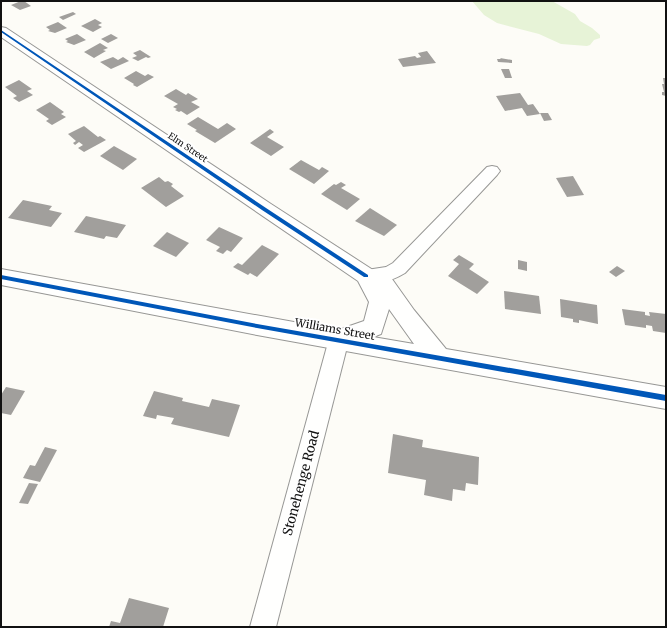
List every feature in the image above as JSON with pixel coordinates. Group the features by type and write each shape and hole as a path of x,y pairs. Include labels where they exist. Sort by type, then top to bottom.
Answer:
{"street":[{"name":"Elm Street","path":"1,31 264,209 366,276 385,285 406,316 438,357"},
{"path":"366,276 389,274 399,268 492,171"},
{"name":"Elm Street","path":"339,339 373,327 380,302 366,276"},
{"name":"Williams Street","path":"1,277 258,326 339,339 666,398"},
{"name":"Stonehenge Road","path":"263,627 339,339"}],"green space":[{"path":"472,1 552,1 575,14 580,21 600,35 600,38 594,40 587,46 561,44 539,34 497,23 484,15"}],"building":[{"path":"24,1 31,6 20,10 11,5"},
{"path":"73,12 76,14 63,20 59,17"},
{"path":"95,19 102,23 98,25 102,27 93,32 81,26"},
{"path":"58,22 67,28 55,33 48,31 50,30 46,27"},
{"path":"77,34 86,40 74,45 66,42 68,41 65,39"},
{"path":"111,34 118,38 108,43 101,39"},
{"path":"100,43 108,48 103,50 106,51 94,58 84,52"},
{"path":"140,50 151,57 146,57 138,61 132,58 137,56 133,53"},
{"path":"427,51 436,63 403,67 398,59 415,56 417,58 421,57 418,53"},
{"path":"113,57 118,60 123,57 129,61 111,69 100,62"},
{"path":"500,58 512,60 512,63 498,62 497,59 501,59"},
{"path":"501,69 509,69 512,78 505,78"},
{"path":"136,71 145,76 148,74 154,77 137,87 124,78"},
{"path":"663,78 666,78 666,96 662,95 662,92 664,92 662,84 664,84"},
{"path":"19,80 32,89 27,91 33,95 19,102 13,98 17,96 5,87"},
{"path":"176,89 186,95 188,93 198,99 191,102 200,107 187,115 181,111 179,112 175,110 177,109 173,107 178,104 164,96"},
{"path":"520,93 528,105 533,104 540,114 527,116 522,108 505,111 496,96"},
{"path":"50,102 64,112 61,114 66,117 52,125 46,121 49,119 36,110"},
{"path":"540,113 548,113 552,120 544,121"},
{"path":"198,117 218,129 227,123 236,129 215,143 195,131 197,130 187,124"},
{"path":"84,126 98,137 100,136 106,140 84,152 78,148 83,145 79,142 75,145 73,143 76,141 68,134"},
{"path":"270,129 274,132 267,137 284,147 271,156 250,143"},
{"path":"114,146 137,159 123,170 100,156"},
{"path":"301,160 319,170 322,167 329,171 314,184 289,169"},
{"path":"573,176 584,195 567,197 556,178"},
{"path":"159,177 165,182 168,181 173,184 171,186 184,196 166,207 141,188"},
{"path":"341,182 346,185 341,188 360,199 347,210 321,194 334,184 336,185"},
{"path":"23,200 52,206 49,210 62,213 51,227 8,218"},
{"path":"370,208 397,225 384,236 355,221"},
{"path":"86,216 126,225 117,238 106,236 104,239 74,232"},
{"path":"219,227 243,238 231,252 227,250 223,254 216,251 220,247 206,240"},
{"path":"167,232 189,243 176,257 153,246"},
{"path":"262,245 279,254 257,277 250,273 248,275 233,267 238,263 242,265"},
{"path":"459,255 474,264 469,269 489,282 477,294 448,276 459,264 453,260"},
{"path":"518,260 527,262 527,271 518,269"},
{"path":"617,266 625,271 616,277 609,272"},
{"path":"504,291 539,296 541,314 505,309"},
{"path":"560,299 597,305 598,324 579,320 579,323 573,322 573,319 561,317"},
{"path":"622,309 645,312 645,315 650,316 649,312 666,314 666,333 653,331 652,326 646,325 646,328 625,325"},
{"path":"6,387 25,391 11,415 1,413 1,395"},
{"path":"154,391 183,398 182,401 209,407 212,399 240,405 229,437 171,424 174,418 157,415 156,419 143,416"},
{"path":"393,434 423,440 422,447 479,457 478,485 466,483 465,491 453,489 452,501 424,495 426,480 388,473"},
{"path":"45,447 57,450 40,482 23,478 30,465 35,466"},
{"path":"29,483 38,484 28,504 19,503"},
{"path":"129,598 169,608 163,627 109,627 111,621 120,623"}],"cycle path":[{"path":"1,31 264,209 366,276"},
{"path":"1,277 257,326 666,398"}]}
